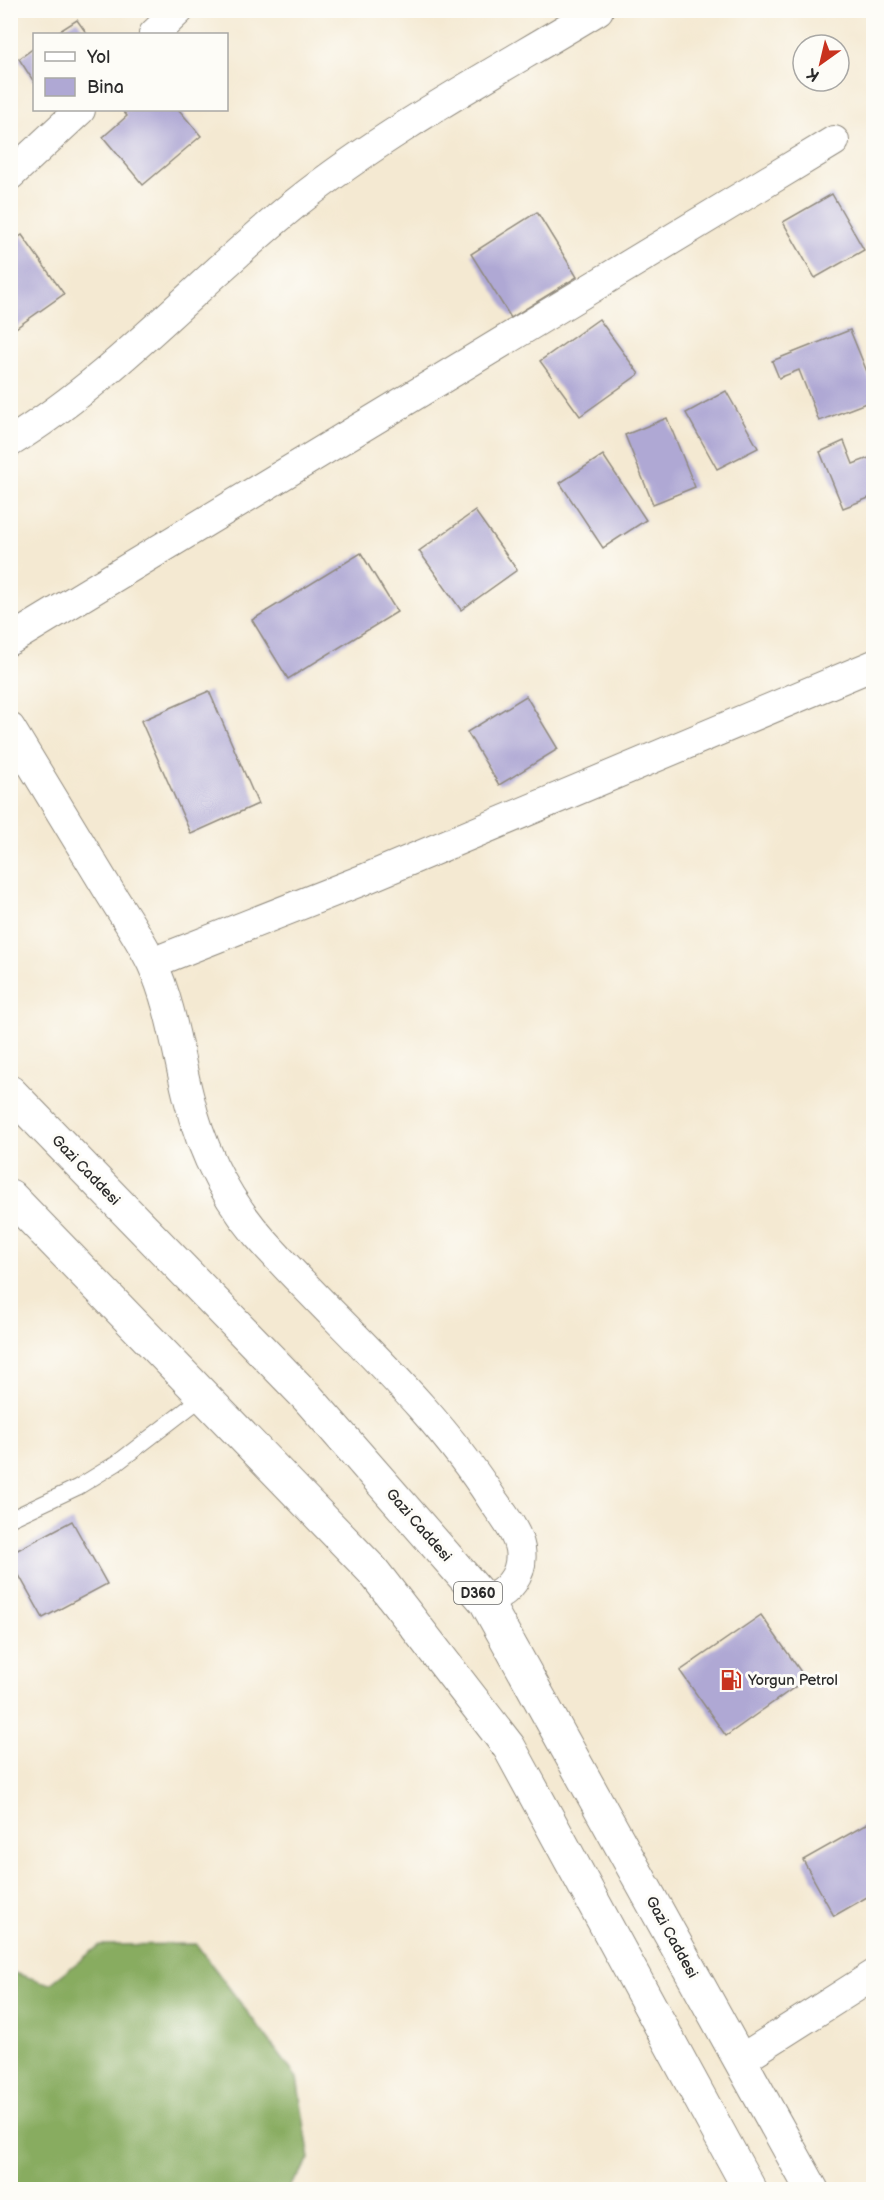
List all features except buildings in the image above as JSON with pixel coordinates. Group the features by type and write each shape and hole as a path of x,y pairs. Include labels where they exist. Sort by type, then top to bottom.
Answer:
{"highway":[{"name":"Gazi Caddesi","path":"10,1092 306,1397 486,1602 812,2190"},
{"path":"10,1196 373,1571 509,1747 750,2190"}],"street":[{"path":"155,33 179,10"},
{"path":"10,442 62,407 106,372 255,237 345,166 396,132 598,10"},
{"path":"10,175 79,111"},
{"path":"10,640 834,141"},
{"path":"152,963 376,874 873,665"},
{"path":"10,728 152,963 170,1016 188,1097 199,1134 214,1170 230,1199 272,1252 414,1396 451,1440 517,1537 521,1562 518,1574 510,1587 500,1596 486,1602"},
{"path":"740,2060 873,1975"}],"lane":[{"path":"10,1519 78,1487 117,1463 204,1396"}],"green space":[{"path":"196,1944 297,2078 310,2159 288,2189 11,2189 11,1972 50,1984 100,1945"}],"place":[{"name":"Yorgun Petrol","path":"731,1680"}]}
